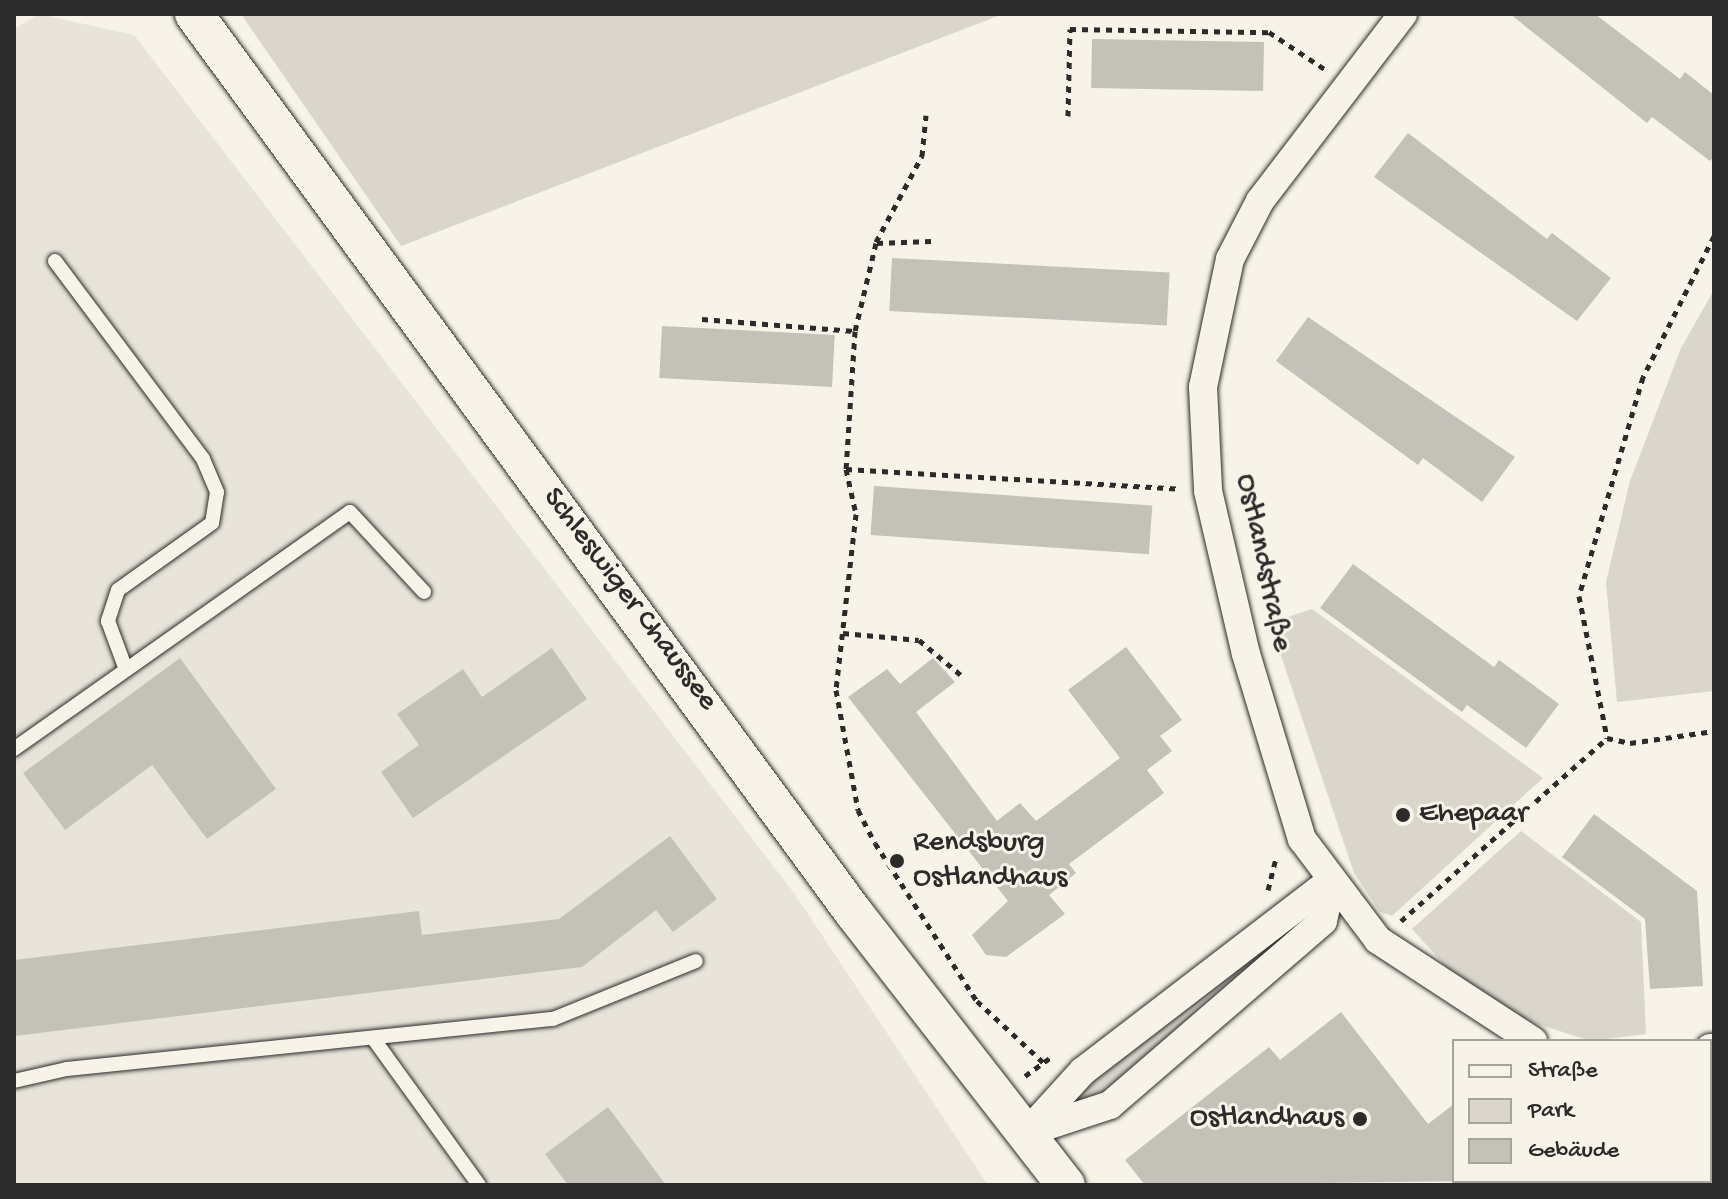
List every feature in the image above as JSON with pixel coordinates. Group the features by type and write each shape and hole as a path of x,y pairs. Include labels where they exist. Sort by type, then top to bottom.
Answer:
{"main road":[{"name":"Schleswiger Chaussee","path":"194,14 854,913 1028,1132 1066,1185"}],"street":[{"name":"Ostlandstraße","path":"1403,14 1260,201 1230,259 1203,387 1208,491 1246,654 1302,839 1378,940 1530,1039"},
{"path":"1028,1132 1083,1071 1332,880"},
{"path":"1028,1132 1113,1102 1323,921 1332,880"}],"lane":[{"path":"55,261 203,459 217,492 212,523 118,590 108,621 125,667"},
{"path":"14,749 125,667 350,512 424,592"},
{"path":"14,1081 67,1069 553,1019 696,961"},
{"path":"373,1038 479,1185"}],"path":[{"path":"1068,116 1070,29 1269,32 1328,71"},
{"path":"926,115 922,156 876,243 855,331 846,469 856,514 836,690 858,810 977,1001 1044,1063"},
{"path":"1607,738 1579,596 1643,377 1714,236"},
{"path":"876,243 931,241"},
{"path":"702,319 855,331"},
{"path":"846,469 1186,490 1188,505"},
{"path":"843,633 919,640 962,676"},
{"path":"1607,738 1630,743 1714,731"},
{"path":"1391,929 1607,738"},
{"path":"1258,903 1278,850"},
{"path":"997,1095 1056,1054"}],"shaded area":[{"path":"39,14 134,35 794,893 988,1185 14,1185 14,29"}],"green space":[{"path":"241,14 1003,14 401,246"},
{"path":"1714,290 1714,691 1617,702 1606,582 1630,481 1681,348"},
{"path":"1312,609 1543,778 1392,916 1380,912 1354,873 1270,623"},
{"path":"1521,831 1641,922 1646,1034 1585,1039 1531,1022 1459,981 1412,929"},
{"path":"1332,880 1320,923 1113,1102 1035,1129"}],"building":[{"path":"1510,14 1595,14 1680,79 1685,72 1714,95 1714,156 1710,161 1652,117 1647,123"},
{"path":"1092,39 1264,42 1263,91 1091,88"},
{"path":"1408,133 1547,239 1552,233 1611,278 1577,321 1374,177"},
{"path":"892,258 1170,273 1167,325 889,311"},
{"path":"1308,317 1515,457 1482,502 1423,458 1418,465 1276,361"},
{"path":"662,326 835,335 832,387 659,378"},
{"path":"874,486 1152,505 1149,554 871,535"},
{"path":"1353,564 1494,667 1499,660 1559,704 1526,748 1467,705 1462,712 1320,608"},
{"path":"1126,647 1182,720 1160,736 1172,751 1147,770 1164,793 1069,864 1076,873 1049,895 1065,914 1006,957 986,955 972,935 1008,901 848,697 887,669 900,684 933,658 955,682 916,712 997,821 1020,803 1036,821 1120,758 1068,690"},
{"path":"552,648 587,699 413,818 381,772 419,745 397,714 463,669 482,697"},
{"path":"180,658 276,789 207,839 152,765 65,830 23,773"},
{"path":"1594,814 1697,891 1703,986 1650,989 1645,919 1562,857"},
{"path":"670,836 717,899 673,932 656,910 582,967 14,1036 14,960 419,911 422,935 559,919"},
{"name":"Ostlandhaus","path":"1341,1012 1428,1124 1452,1106 1452,1181 1145,1185 1125,1160 1269,1047 1280,1060"},
{"path":"608,1107 666,1185 568,1185 545,1154"},
{"path":"1712,1176 1714,1185 1665,1185 1712,1183"}],"place":[{"name":"Ehepaar","path":"1403,815"},
{"name":"Rendsburg Ostlandhaus","path":"897,861"},
{"name":"Ostlandhaus","path":"1360,1119"}]}
